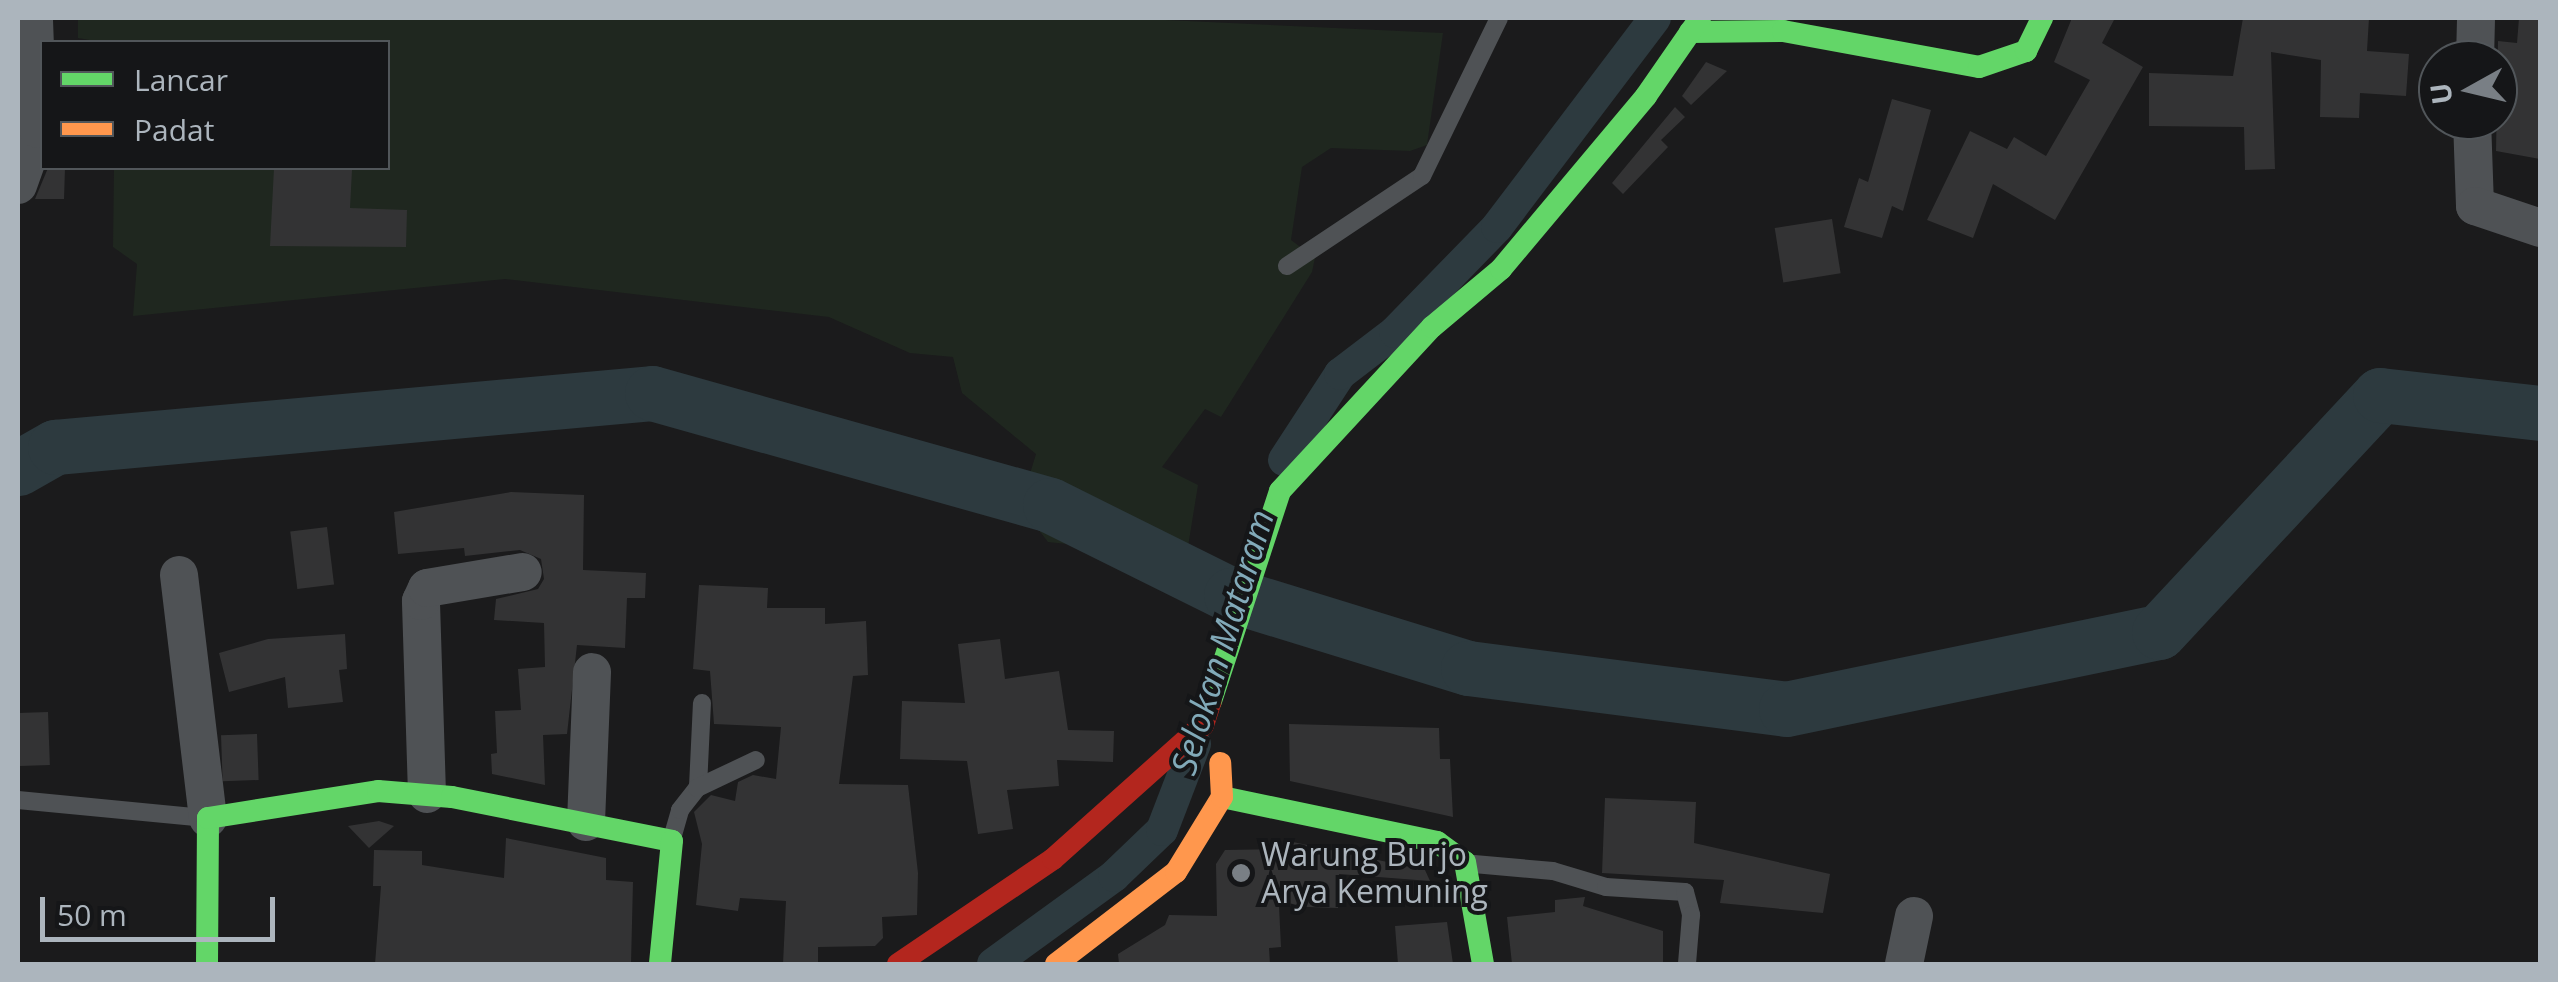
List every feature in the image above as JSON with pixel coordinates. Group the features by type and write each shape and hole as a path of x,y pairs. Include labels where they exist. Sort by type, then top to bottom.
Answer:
{"street":[{"path":"1056,964 1176,872 1222,797 1209,736 1214,696 1280,491 1432,326 1501,270 1646,96 1695,25 1784,31 1979,66 2026,51 2042,18"},
{"path":"18,185 38,128 29,29"},
{"path":"2473,140 2475,206 2540,228"},
{"path":"427,794 421,601 427,588 523,572"},
{"path":"179,575 208,818 207,964"},
{"path":"586,822 592,672"},
{"path":"898,964 1052,859 1209,736"},
{"path":"208,818 347,792 427,794 672,841 660,964"},
{"path":"1222,797 1437,842 1465,862 1483,964"},
{"path":"1904,964 1914,916"}],"lane":[{"path":"1287,266 1422,176 1499,18"},
{"path":"698,787 702,703"},
{"path":"672,841 680,810 698,787 756,760"},
{"path":"18,800 208,818"},
{"path":"1465,862 1553,871 1606,887 1685,892 1691,914 1686,964"}],"shaded area":[{"path":"78,18 1123,18 1443,33 1427,145 1410,151 1331,148 1302,167 1291,240 1315,258 1312,272 1221,417 1205,409 1162,467 1198,485 1186,559 1177,568 1139,573 1087,546 1048,542 1020,506 1036,454 962,393 953,357 910,353 829,317 505,279 133,316 137,264 113,247 114,170 390,170 390,40 78,38"}],"building":[{"path":"2072,18 2115,18 2102,43 2143,67 2055,220 1993,184 1973,238 1927,220 1970,131 2007,149 2014,137 2046,156 2090,80 2054,62"},
{"path":"2243,18 2369,18 2367,51 2409,54 2406,96 2360,93 2359,118 2320,117 2321,60 2271,52 2275,169 2245,170 2244,127 2149,126 2149,73 2233,76"},
{"path":"2519,18 2540,18 2540,159 2496,151 2496,140 2518,140"},
{"path":"1706,62 1727,71 1691,105 1682,96"},
{"path":"1892,99 1931,110 1903,211 1892,206 1882,238 1844,227 1859,178 1868,182"},
{"path":"1675,107 1685,117 1661,140 1668,147 1623,194 1612,183"},
{"path":"47,170 65,170 64,199 35,199"},
{"path":"274,170 352,170 350,208 407,210 406,247 270,246"},
{"path":"1832,219 1841,273 1783,282 1775,228"},
{"path":"511,492 584,495 583,570 646,573 645,598 627,598 625,648 577,645 567,734 543,735 545,785 492,774 491,754 497,753 495,711 521,710 518,669 545,667 544,623 494,620 496,599 538,589 544,579 541,559 520,550 465,556 464,548 398,554 394,512"},
{"path":"327,527 334,585 297,589 290,532"},
{"path":"699,585 768,588 767,608 825,608 825,624 866,621 868,675 853,676 839,784 908,785 918,873 917,915 882,917 883,938 875,946 818,947 818,964 783,964 786,901 740,898 738,911 696,905 702,844 694,812 711,795 735,801 738,782 753,775 776,779 781,727 714,724 710,671 693,669"},
{"path":"345,634 347,669 339,670 343,702 288,708 285,677 229,692 219,653 268,639"},
{"path":"1000,639 1005,679 1059,671 1068,730 1114,731 1113,762 1057,760 1059,786 1007,790 1013,829 978,834 967,761 900,759 902,701 965,703 958,644"},
{"path":"48,712 50,765 20,766 18,713"},
{"path":"1289,724 1439,728 1440,759 1450,759 1453,817 1290,781"},
{"path":"257,734 259,780 223,781 221,735"},
{"path":"1605,798 1696,802 1694,843 1830,874 1823,913 1720,903 1724,880 1602,873"},
{"path":"379,821 394,826 369,848 348,826"},
{"path":"506,838 606,858 606,880 633,882 631,964 375,964 381,886 373,886 374,850 422,851 422,865 504,878"},
{"path":"1293,842 1425,870 1430,881 1339,874 1338,908 1279,906 1281,947 1269,948 1270,964 1119,964 1118,954 1165,925 1169,915 1217,916 1216,864 1225,850 1293,849"},
{"path":"1585,897 1583,906 1663,931 1663,964 1512,964 1507,917 1555,912 1555,900"},
{"path":"1447,922 1453,964 1398,964 1395,926"}],"waterway":[{"name":"Selokan Mataram","path":"1284,460 1340,374 1395,332 1497,227 1655,18"},
{"path":"18,468 55,447 652,393 1050,505 1231,595 1468,668 1786,709 2159,632 2380,395 2540,413"},
{"name":"Selokan Mataram","path":"993,964 1114,876 1162,830 1195,744"}],"traffic: fast":[{"path":"1211,701 1280,491 1432,327 1501,269 1646,96 1700,18"},
{"path":"1690,32 1783,31 1979,67 2026,51 2042,18"},
{"path":"207,964 208,818 378,791 452,797 672,841 660,964"},
{"path":"1222,797 1437,842 1465,862 1483,964"}],"traffic: slow":[{"path":"1056,964 1176,872 1222,797 1220,763"}],"traffic: jam":[{"path":"898,964 1053,859 1203,725 1211,701"}],"place":[{"name":"Warung Burjo Arya Kemuning","path":"1241,873"}]}
